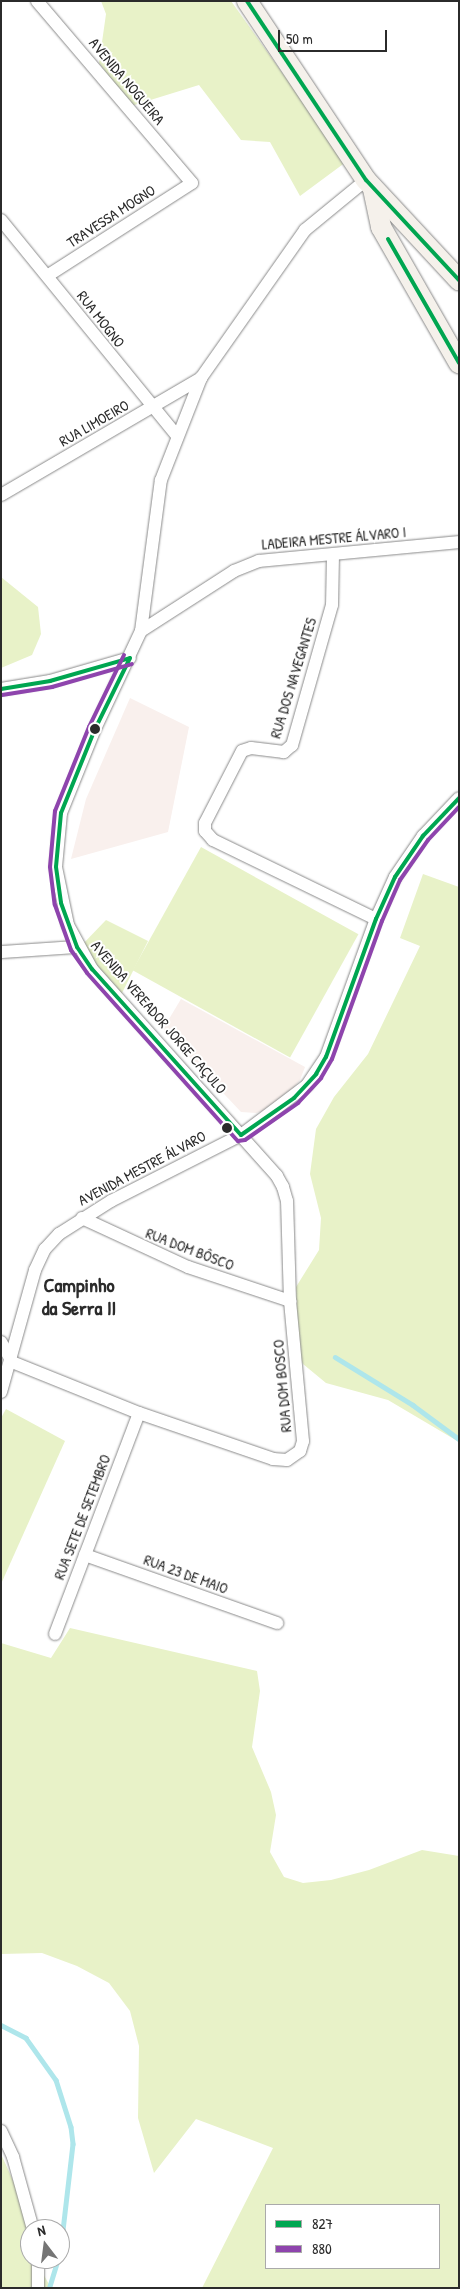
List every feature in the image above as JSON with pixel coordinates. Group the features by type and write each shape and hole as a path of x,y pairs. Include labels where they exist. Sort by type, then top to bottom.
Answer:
{"main road":[{"path":"247,1 370,184 459,280"},
{"path":"370,184 381,227 459,363"}],"street":[{"name":"AVENIDA NOGUEIRA","path":"37,1 192,183"},
{"name":"TRAVESSA MOGNO","path":"47,276 192,183"},
{"name":"AVENIDA VEREADOR JORGE CAÇULO","path":"241,1135 92,970 77,947 61,903 56,867 61,813 95,729 130,658 141,631 162,480 177,436 201,378 306,230 370,184"},
{"name":"RUA MOGNO","path":"1,220 152,409 177,436"},
{"name":"RUA LIMOEIRO","path":"1,495 152,409 201,378"},
{"name":"LADEIRA MESTRE ÁLVARO I","path":"141,631 234,571 259,560 333,555 459,542"},
{"name":"RUA DOS NAVEGANTES","path":"333,555 332,605 292,745 284,752 251,748 242,751 205,823 205,831 213,840 376,919"},
{"path":"1,689 50,681 130,658"},
{"name":"AVENIDA MESTRE ÁLVARO","path":"1,1392 12,1362 29,1292 45,1249 59,1234 82,1218 241,1135 294,1098 316,1074 326,1057 376,919 408,856 459,798"},
{"path":"1,952 77,947"},
{"path":"241,1135 277,1176 287,1201 290,1300"},
{"name":"RUA DOM BÔSCO","path":"82,1218 188,1267 290,1300"},
{"name":"RUA DOM BOSCO","path":"139,1413 273,1459 287,1460 300,1451 303,1441 290,1300"},
{"path":"1,1342 12,1362 139,1413"},
{"name":"RUA SETE DE SETEMBRO","path":"55,1634 139,1413"},
{"name":"RUA 23 DE MAIO","path":"85,1556 276,1623"},
{"path":"1,2131 14,2157 30,2219"},
{"path":"38,2269 38,2288"}],"shaded area":[{"path":"130,698 189,727 168,832 71,859 86,799"},
{"path":"181,999 305,1067 300,1080 288,1095 269,1109 256,1113 241,1112 163,1029"}],"green space":[{"path":"101,1 231,1 346,162 300,196 270,142 241,140 199,85 131,106 99,63 106,14"},
{"path":"1,577 38,607 41,634 32,655 1,668"},
{"path":"201,847 358,934 290,1058 133,970"},
{"path":"423,874 459,887 459,1442 388,1400 326,1383 303,1364 298,1352 296,1287 319,1250 321,1218 310,1174 316,1129 334,1097 368,1054 420,946 400,938"},
{"path":"106,920 148,941 121,995 80,947"},
{"path":"6,1409 65,1441 1,1584 1,1418"},
{"path":"70,1628 257,1671 260,1691 252,1747 271,1792 276,1815 270,1852 284,1877 303,1883 331,1880 369,1870 422,1850 459,1856 459,2288 202,2288 273,2148 196,2119 154,2173 138,2118 139,2046 130,2011 109,1983 77,1966 42,1953 1,1954 1,1643 51,1658"},
{"path":"1,2154 16,2187 24,2219 20,2219 20,2269 41,2269 51,2288 1,2288"}],"waterway":[{"path":"335,1357 413,1405 459,1439"},
{"path":"1,2025 26,2038 56,2080 71,2127 73,2144 64,2219"},
{"path":"49,2288 55,2269"}],"transit line":[{"name":"827","path":"247,1 366,180 459,280"},
{"name":"827","path":"388,239 459,363"},
{"name":"880","path":"124,655 89,727 55,811 50,867 55,905 71,950 87,973 238,1141 245,1140 298,1103 321,1078 332,1059 382,921 400,880 428,840 459,807"},
{"name":"827","path":"130,658 95,729 61,813 56,867 61,903 77,947 92,969 241,1135 294,1098 316,1074 326,1057 376,919 395,877 423,836 459,798"},
{"name":"827","path":"1,689 50,681 130,658"},
{"name":"880","path":"2,695 52,687 132,664"}],"district":[{"name":"Campinho da Serra II","path":"79,1296"}]}
